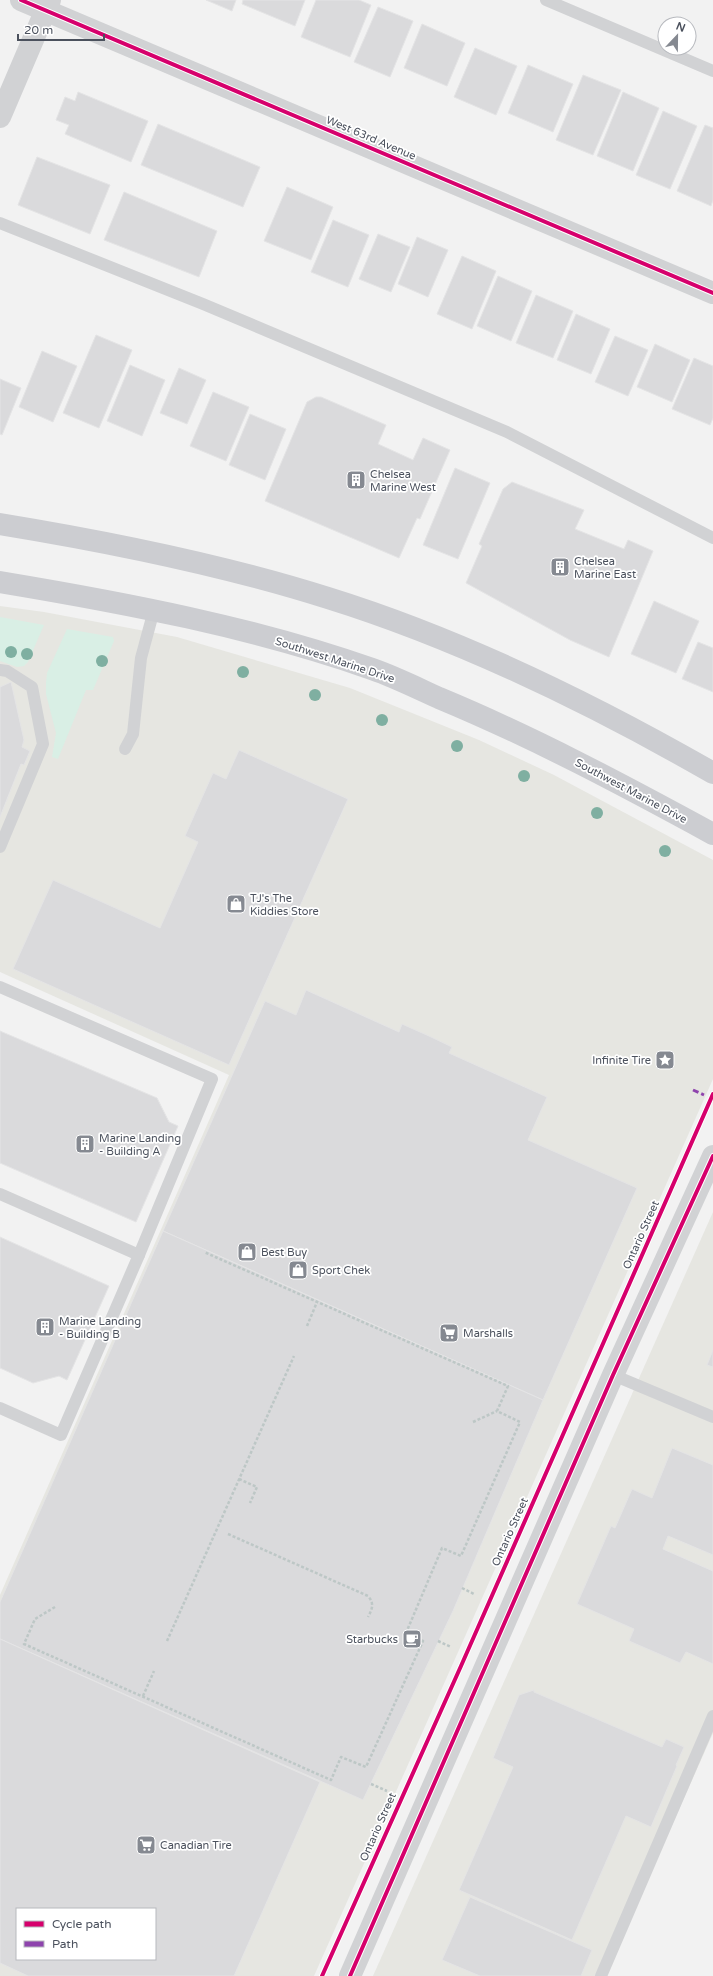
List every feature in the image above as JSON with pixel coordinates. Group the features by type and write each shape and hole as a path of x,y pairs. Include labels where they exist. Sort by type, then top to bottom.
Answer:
{"main road":[{"path":"0,524 88,539 188,560 330,598 406,625 517,672 588,705 713,774"},
{"name":"Southwest Marine Drive","path":"0,582 74,594 237,628 372,669 527,737 713,834"}],"street":[{"name":"West 63rd Avenue","path":"21,0 48,5 713,293"},
{"path":"0,117 48,5"},
{"path":"350,1976 613,1375 713,1156"}],"lane":[{"path":"546,0 713,70"},
{"path":"0,223 203,304 507,432 713,538"},
{"path":"125,749 133,734 141,658 154,610"},
{"path":"0,670 7,672 32,686 42,744 0,847"},
{"path":"0,987 212,1079 139,1255 61,1435 0,1408"},
{"path":"0,1194 139,1255"},
{"path":"613,1375 713,1417"},
{"path":"601,1976 713,1716"}],"path":[{"path":"204,1252 508,1386 497,1411 473,1422"},
{"path":"307,1326 317,1302"},
{"path":"167,1641 294,1356"},
{"path":"56,1607 35,1619 24,1644 331,1780 341,1757 366,1768 424,1641 406,1633 442,1548 461,1556 520,1422 497,1411"},
{"path":"239,1479 257,1487 250,1503"},
{"path":"228,1534 368,1596 372,1601 372,1608 368,1617"},
{"path":"462,1588 474,1594"},
{"path":"438,1641 451,1647"},
{"path":"143,1696 154,1671"},
{"path":"371,1784 387,1791"}],"shaded area":[{"path":"0,606 44,612 177,637 350,688 479,740 554,775 713,860 713,1079 314,1976 0,1976 0,1595 229,1075 0,972"},
{"path":"713,1212 713,1733 605,1976 373,1976"}],"green space":[{"path":"0,617 44,625 28,662 24,666 17,667 0,661"},
{"path":"67,629 113,637 114,641 93,690 86,690 58,759 52,757 56,733 46,694 46,683 47,673"}],"building":[{"path":"206,0 236,0 232,11"},
{"path":"243,0 305,0 295,26 242,4"},
{"path":"316,0 359,0 371,5 350,57 301,37"},
{"path":"378,7 413,21 390,77 354,62"},
{"path":"422,24 465,43 447,86 404,68"},
{"path":"475,48 517,66 496,115 454,97"},
{"path":"528,65 573,84 553,132 508,113"},
{"path":"583,75 621,90 593,155 556,140"},
{"path":"78,92 148,121 131,162 65,134 69,125 56,120 65,97 75,101"},
{"path":"623,92 659,108 633,171 597,156"},
{"path":"663,111 697,126 670,189 636,175"},
{"path":"158,124 260,167 243,207 141,165"},
{"path":"705,125 713,128 713,200 711,206 677,191"},
{"path":"37,157 110,185 90,234 18,205"},
{"path":"287,187 333,207 311,260 264,241"},
{"path":"124,192 217,231 199,277 104,240"},
{"path":"333,220 369,235 348,287 311,272"},
{"path":"378,234 410,247 391,292 359,279"},
{"path":"417,237 448,250 428,297 398,284"},
{"path":"462,256 496,271 472,329 437,314"},
{"path":"498,276 532,291 511,341 477,326"},
{"path":"536,295 573,311 553,358 516,343"},
{"path":"576,314 610,329 591,374 557,360"},
{"path":"96,335 132,350 99,428 63,413"},
{"path":"615,336 648,350 628,396 595,382"},
{"path":"655,344 690,360 672,402 637,387"},
{"path":"42,351 77,366 53,422 19,407"},
{"path":"694,358 713,366 713,418 710,425 672,409"},
{"path":"130,365 165,380 142,436 107,421"},
{"path":"179,368 206,380 187,424 160,413"},
{"path":"0,379 21,388 2,435 0,434"},
{"path":"213,392 249,407 226,461 190,446"},
{"name":"Chelsea Marine West","path":"316,397 321,397 386,425 378,444 413,460 423,438 450,450 420,519 417,518 399,558 265,501 307,402"},
{"path":"250,414 286,429 265,480 229,465"},
{"path":"455,468 490,483 458,559 423,545"},
{"name":"Chelsea Marine East","path":"512,482 584,510 575,529 624,549 628,540 653,551 609,657 570,640 466,583 482,546 479,544 503,489"},
{"path":"654,601 699,621 676,673 631,654"},
{"path":"698,642 713,648 713,692 682,679"},
{"path":"11,682 24,740 22,747 30,751 24,765 21,764 0,817 0,687"},
{"name":"TJ's The Kiddies Store","path":"239,750 348,799 229,1065 13,969 53,880 160,928 198,842 185,836 213,773 226,779"},
{"path":"306,990 399,1032 402,1024 452,1047 449,1053 547,1097 528,1140 637,1188 543,1400 163,1231 265,1001 296,1015"},
{"name":"Marine Landing - Building A","path":"0,1031 157,1098 169,1122 178,1126 136,1222 0,1163"},
{"path":"163,1231 543,1400 453,1611 363,1800 0,1639 0,1602"},
{"name":"Marine Landing - Building B","path":"0,1237 109,1286 67,1380 59,1376 33,1383 0,1368"},
{"path":"713,1350 713,1367 707,1365"},
{"path":"672,1448 713,1465 713,1555 668,1536 663,1549 713,1571 713,1664 686,1652 680,1663 629,1641 634,1629 577,1604 611,1526 615,1528 632,1489 652,1498"},
{"name":"Canadian Tire","path":"0,1639 320,1782 234,1976 28,1976 0,1963"},
{"path":"534,1690 534,1692 662,1747 666,1739 684,1747 651,1827 626,1816 572,1940 459,1890 513,1767 493,1758 519,1695"},
{"path":"470,1897 592,1950 581,1976 480,1976 442,1960"}],"marked path":[{"path":"693,1090 704,1095"}],"cycle path":[{"path":"21,0 713,293"},
{"name":"Ontario Street","path":"322,1976 461,1666 713,1094"},
{"path":"350,1976 613,1375 713,1156"}],"place":[{"name":"Chelsea Marine West","path":"356,480"},
{"name":"Chelsea Marine East","path":"560,567"},
{"name":"TJ's The Kiddies Store","path":"236,904"},
{"name":"Infinite Tire","path":"665,1060"},
{"name":"Marine Landing - Building A","path":"85,1144"},
{"name":"Best Buy","path":"247,1252"},
{"name":"Sport Chek","path":"298,1270"},
{"name":"Marine Landing - Building B","path":"45,1327"},
{"name":"Marshalls","path":"449,1333"},
{"name":"Starbucks","path":"412,1639"},
{"name":"Canadian Tire","path":"146,1845"}]}
